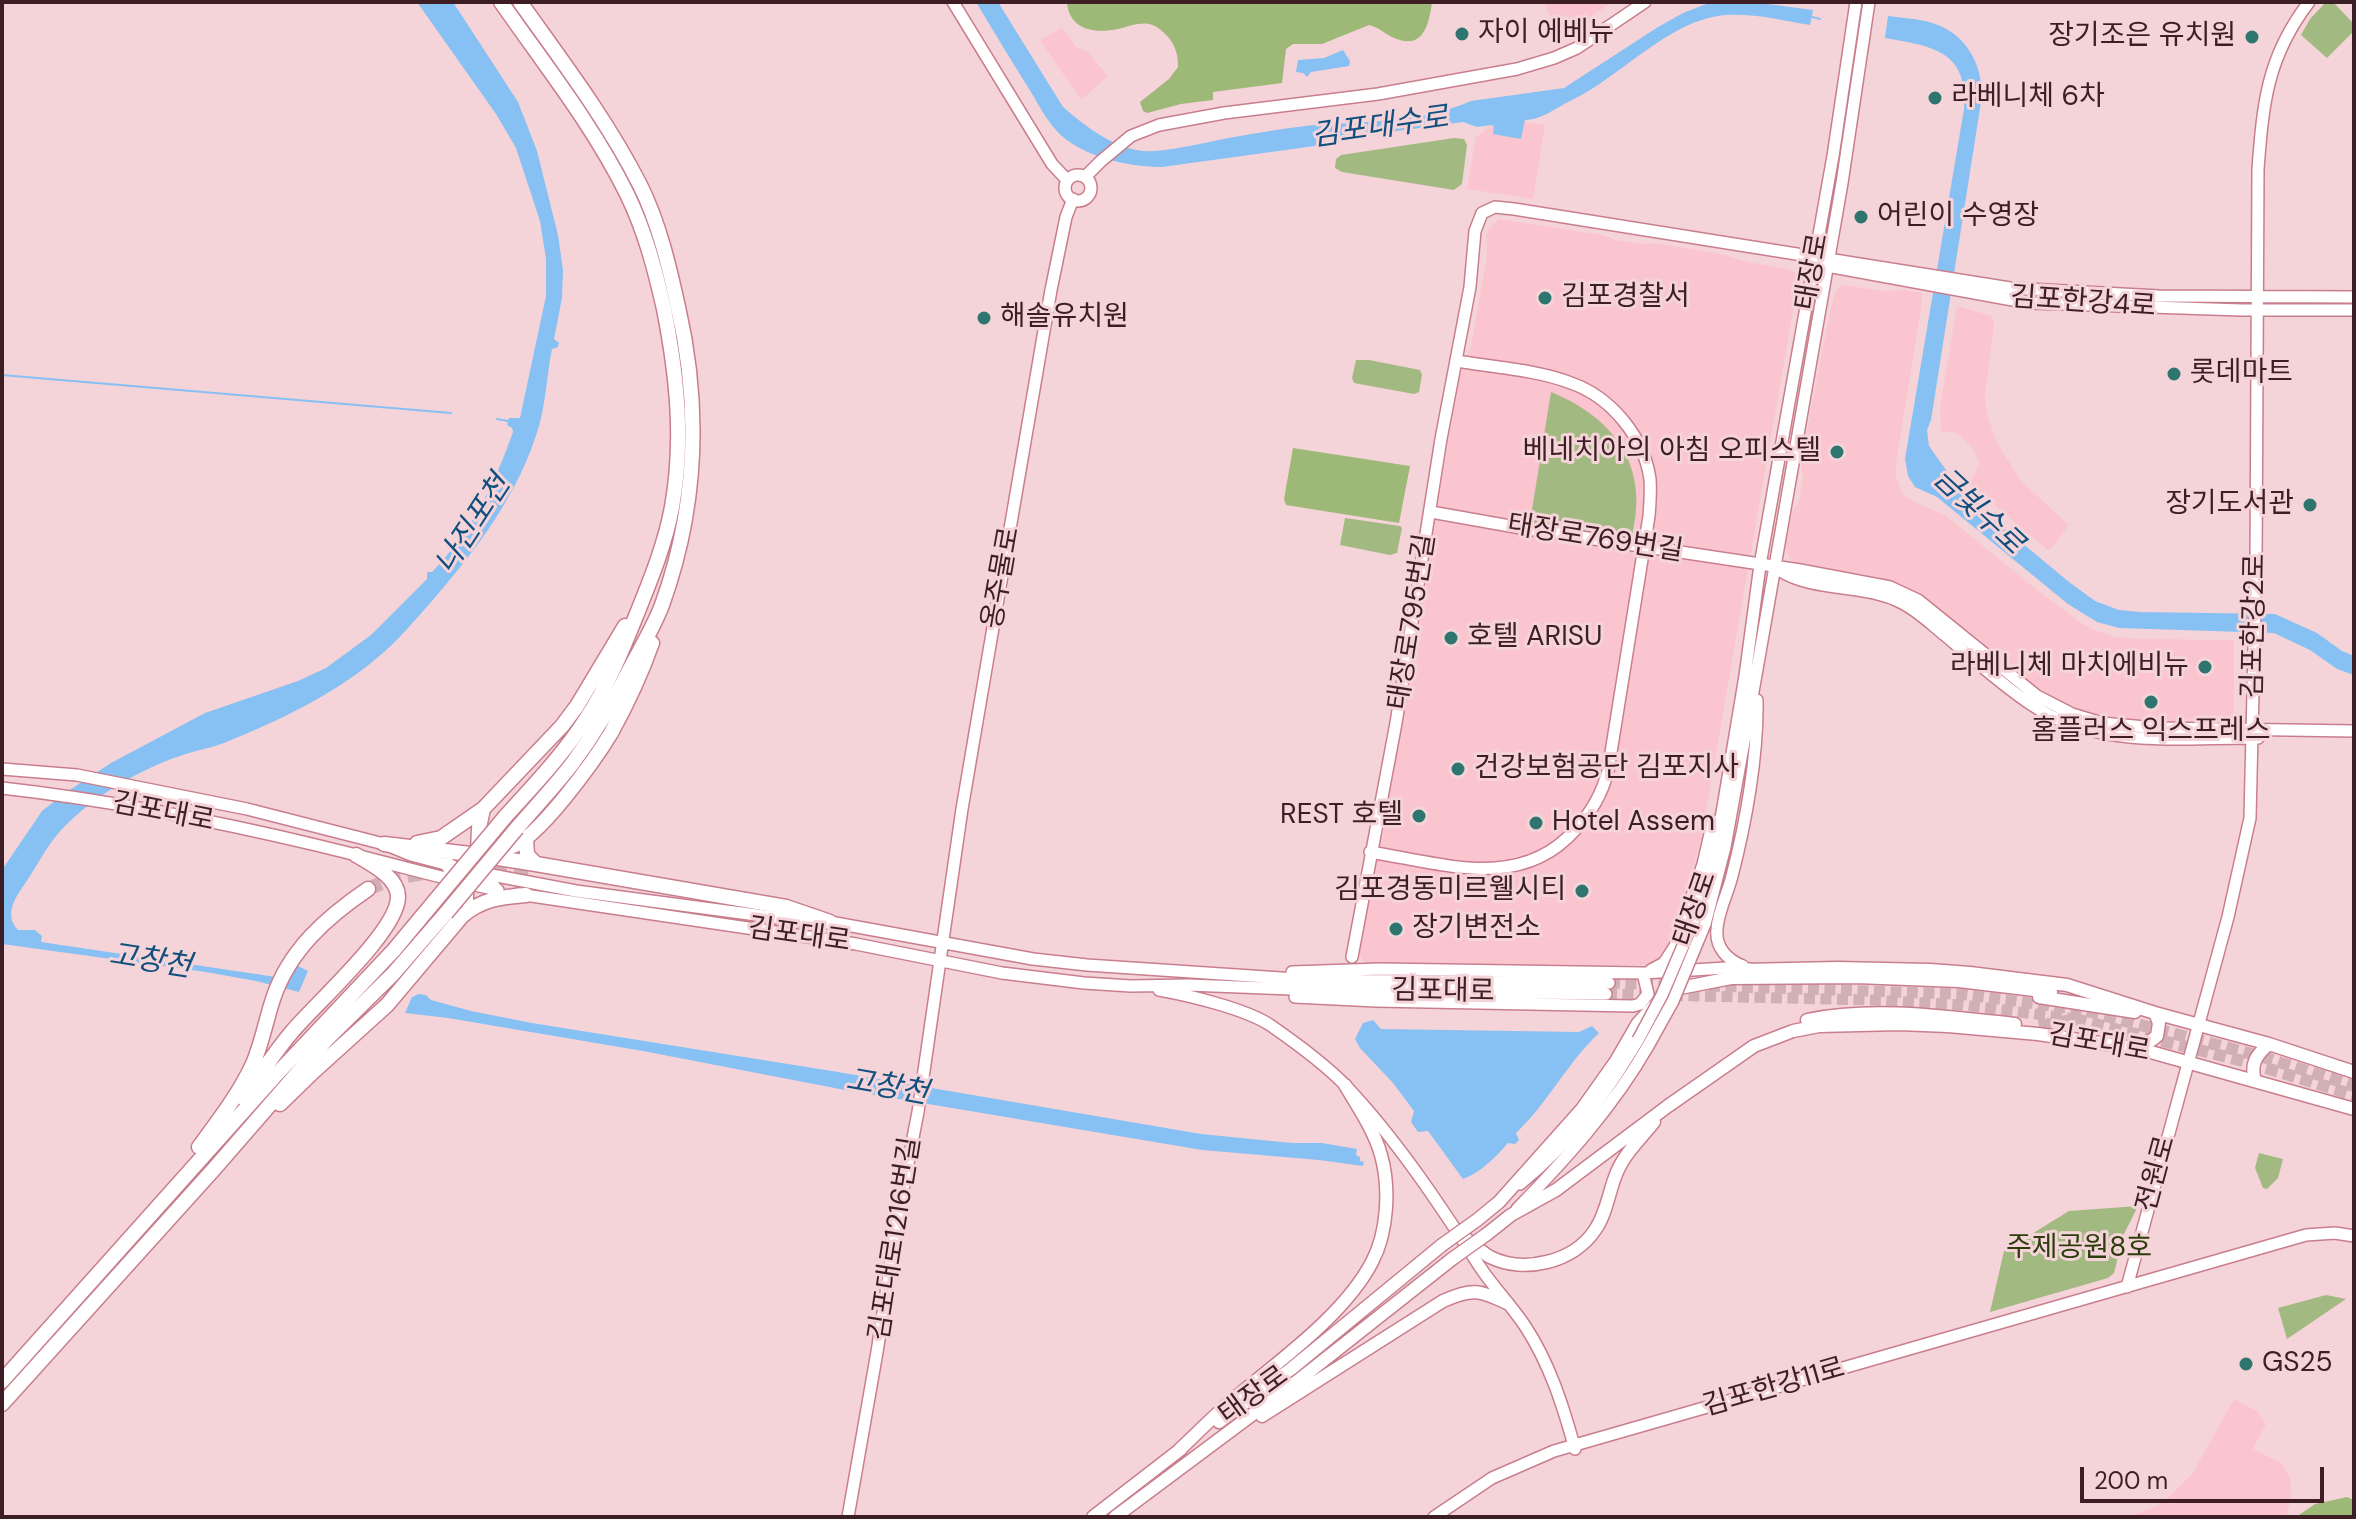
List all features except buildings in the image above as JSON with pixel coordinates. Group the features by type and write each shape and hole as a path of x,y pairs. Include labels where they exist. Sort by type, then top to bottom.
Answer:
{"highway":[{"path":"2,1381 318,1028 385,961 540,777 587,718 622,651 648,588 672,510 678,466 676,379 657,279 637,216 612,166 590,129 501,2"},
{"path":"479,828 492,846 511,847 598,727 661,607 683,529 693,450 691,378 676,295 660,236 641,188 592,106 520,2"},
{"path":"384,844 426,842 441,838 483,809 519,768 546,744 577,706 648,588"},
{"path":"483,809 479,855 484,874 495,890"},
{"path":"521,834 533,867"},
{"path":"2,1404 327,1039 373,996 521,834"},
{"path":"384,844 479,855 533,867 786,907 830,922"},
{"path":"198,1160 291,1033 355,964 394,914 398,897 395,886 382,871 356,855"},
{"path":"448,865 466,891 462,916"},
{"path":"154,1209 238,1092 256,1055 274,997 290,963 316,929 339,908 368,889"},
{"path":"214,1169 387,1005 472,907 494,898 526,895"}],"main road":[{"path":"1499,1202 1582,1109 1638,1023 1666,995 1717,975 1751,969"},
{"name":"김포대로","path":"1751,969 1970,973 2067,985 2354,1072"},
{"path":"1696,983 1731,978 1856,977 1959,981 2051,992"},
{"path":"1776,978 1944,986 2155,1013 2159,1023 2157,1036 2140,1049"},
{"path":"1761,1042 1788,1024 1856,1013 1953,1017 2039,1026"},
{"name":"김포대로","path":"1511,1215 1556,1190 1668,1106 1761,1042 1819,1026 1899,1024 2038,1034 2140,1049 2354,1109"},
{"path":"2255,1081 2252,1071 2254,1059 2269,1044"},
{"path":"1177,1452 1314,1331 1353,1291 1374,1261 1386,1205 1385,1178 1381,1154 1371,1130 1345,1085"},
{"path":"1456,1230 1486,1255 1510,1263 1542,1263 1569,1254 1595,1230 1617,1171 1668,1106"},
{"name":"태장로","path":"1093,1517 1291,1369 1499,1202"},
{"name":"태장로","path":"1115,1517 1300,1379 1511,1215"},
{"path":"1204,1450 1299,1394 1443,1301 1472,1291 1483,1292 1507,1303"}],"street":[{"path":"953,2 1052,164 1067,180 1066,192 1073,199 1082,200 1088,195 1090,184 1085,177 1078,175 1067,180"},
{"path":"1085,177 1131,136 1159,125 1378,94 1517,69 1577,48 1645,2"},
{"name":"태장로","path":"1751,675 1760,565 1815,260 1856,2"},
{"name":"태장로","path":"1511,1215 1576,1147 1633,1072 1662,995 1699,922 1775,568 1829,263 1869,2"},
{"name":"김포한강2로","path":"2188,1062 2250,818 2256,566 2257,183 2262,115 2275,59 2309,2"},
{"name":"옹주물로","path":"940,959 962,809 1051,290 1073,199"},
{"name":"태장로795번길","path":"1352,957 1396,723 1441,439 1470,287 1488,217 1499,213 1815,260"},
{"name":"김포한강4로","path":"1815,260 1976,289 2029,303 2354,310"},
{"name":"김포한강4로","path":"1976,289 2159,296 2354,297"},
{"path":"1370,852 1467,868 1520,866 1540,858 1571,835 1592,809 1604,786 1645,547 1650,495 1646,462 1631,432 1609,406 1593,394 1569,382 1456,361"},
{"name":"태장로769번길","path":"1431,512 1867,582 1901,591 1929,608 2030,691 2072,714 2102,723 2137,728 2253,734"},
{"path":"1751,675 1757,726 1741,838 1717,929 1721,949 1726,956 1751,969"},
{"path":"1643,973 1670,957 1695,890 1710,836 1732,719 1751,675"},
{"path":"2253,734 2354,731"},
{"path":"2253,734 2354,739"},
{"name":"김포대로","path":"2,769 77,775 156,790 309,824 484,874 576,891 830,922 1033,959 1311,980 1608,988 1317,990 1131,986 1002,973 856,944 495,890 221,824 116,804 2,788"},
{"path":"1331,972 1352,957 1362,966 1374,970"},
{"name":"김포대로1216번길","path":"848,1517 918,1112 940,959"},
{"name":"김포대로","path":"1226,973 1374,970 1643,973 1751,969"},
{"name":"김포대로","path":"1174,993 1633,1006 1640,1004 1648,994 1643,973"},
{"path":"1131,986 1174,993 1225,1007 1266,1023 1345,1085 1387,1133 1526,1327 1559,1393 1574,1448"},
{"name":"태장로","path":"1499,1202 1563,1146 1643,1043"},
{"name":"전원로","path":"2127,1287 2188,1062"},
{"name":"김포한강11로","path":"1436,1517 1492,1478 1521,1464 2306,1235 2335,1233 2354,1236"}],"shaded area":[{"path":"1543,2 1613,2 1565,34 1557,30"},
{"path":"1062,28 1077,48 1087,51 1108,76 1081,100 1040,40"},
{"path":"1524,122 1545,125 1533,199 1467,189 1476,137 1492,125 1520,139"},
{"path":"1499,219 1725,255 1788,269 1799,276 1701,840 1666,952 1646,965 1369,964 1358,952 1372,868 1383,835 1460,377 1471,346 1487,256 1486,235"},
{"path":"1843,285 1922,293 1896,464 1896,477 1907,498 1946,516 2036,589 2094,630 2116,637 2143,639 2234,640 2232,716 2174,722 2123,721 2086,713 2035,686 1928,600 1907,587 1881,578 1792,562 1785,548 1793,510 1799,501 1803,479 1801,465 1833,300 1836,291"},
{"path":"1957,306 1992,316 1994,323 1985,396 1987,413 1996,441 2021,481 2069,525 2049,551 1968,483 1979,463 1972,447 1954,432 1941,433 1940,407"},
{"path":"2234,1399 2257,1411 2266,1424 2253,1449 2281,1463 2290,1477 2291,1499 2286,1517 2127,1517 2154,1507 2192,1474"}],"green space":[{"path":"1067,2 1432,2 1426,27 1417,39 1402,41 1369,25 1322,44 1293,44 1286,49 1282,83 1213,92 1213,100 1147,113 1140,102 1169,79 1178,67 1176,52 1169,38 1149,24 1101,31 1085,28 1073,19"},
{"path":"2326,2 2333,2 2354,24 2354,31 2327,58 2301,35 2310,19"},
{"path":"1464,139 1467,145 1462,184 1454,190 1342,172 1335,168 1336,159 1341,155"},
{"path":"1356,360 1420,370 1419,392 1414,394 1354,383 1352,378"},
{"path":"1551,392 1593,416 1610,431 1622,449 1636,490 1631,539 1530,522"},
{"path":"1293,448 1410,466 1399,523 1286,505 1284,499"},
{"path":"1345,518 1400,526 1397,553 1390,555 1340,545"},
{"path":"2259,1153 2283,1159 2278,1178 2267,1189 2263,1188 2255,1168"},
{"name":"주제공원8호","path":"2138,1206 2124,1234 2114,1273 2108,1278 1990,1312 2004,1251 2069,1211"},
{"path":"2326,1295 2346,1299 2287,1339 2278,1308"},
{"path":"2347,1497 2354,1500 2354,1517 2296,1517 2315,1504"}],"water":[{"path":"417,2 453,2 518,102 537,151 558,235 563,270 562,298 554,339 559,343 552,349 543,407 531,451 495,520 449,581 385,651 360,672 304,706 224,743 162,763 102,795 53,840 18,894 11,912 18,930 35,930 42,936 41,942 276,977 298,966 308,971 299,992 206,972 2,944 2,870 42,811 111,763 205,713 298,681 326,668 371,635 427,579 427,572 432,572 446,557 470,524 498,470 513,432 507,425 509,418 520,418 546,296 546,259 540,221 516,148 496,114"},
{"path":"976,2 998,2 1063,107 1110,141 1143,151 1298,127 1403,118 1438,112 1471,101 1564,88 1658,27 1709,3 1753,2 1813,10 1810,25 1768,17 1725,15 1684,27 1589,91 1543,116 1525,120 1521,139 1493,134 1492,125 1477,127 1463,122 1162,167 1110,160 1085,151 1063,137 1045,116"},
{"name":"금빛수로","path":"1888,16 1932,23 1949,30 1973,56 1982,90 1927,430 1929,446 1963,494 2095,601 2119,610 2140,612 2275,614 2317,633 2354,656 2354,675 2337,669 2310,650 2274,633 2119,628 2097,622 2068,604 1937,497 1915,487 1908,476 1905,459 1964,109 1964,90 1954,63 1944,55 1918,44 1885,38"},
{"path":"1343,50 1350,61 1349,66 1311,72 1307,77 1296,72 1298,60 1324,58"},
{"name":"고창천","path":"419,994 471,1011 532,1023 1201,1134 1322,1143 1357,1149 1356,1155 1364,1162 1363,1166 1202,1150 845,1090 643,1051 405,1013 412,997"},
{"path":"1373,1020 1381,1029 1579,1032 1592,1026 1599,1033 1516,1133 1519,1140 1515,1144 1508,1143 1482,1169 1463,1179 1428,1131 1418,1132 1411,1122 1414,1111 1360,1048 1355,1039 1363,1023"}],"waterway":[{"name":"김포대수로","path":"1812,17 1820,19"},
{"path":"2,375 451,413"},
{"path":"497,419 508,421"}],"tunnel":[{"path":"451,872 531,871"},
{"path":"368,889 393,878 426,873"},
{"path":"1609,983 1675,985"},
{"path":"1709,986 1960,994 2083,1010"},
{"path":"1606,994 1871,1000 1963,1005 2075,1019"},
{"path":"2071,1003 2083,1010 2263,1057 2354,1086"},
{"path":"2039,1026 2075,1019 2247,1062 2354,1095"}],"place":[{"name":"자이 에베뉴","path":"1462,34"},
{"name":"장기조은 유치원","path":"2252,37"},
{"name":"라베니체 6차","path":"1935,98"},
{"name":"어린이 수영장","path":"1861,217"},
{"name":"김포경찰서","path":"1545,298"},
{"name":"해솔유치원","path":"984,318"},
{"name":"롯데마트","path":"2174,374"},
{"name":"베네치아의 아침 오피스텔","path":"1837,452"},
{"name":"장기도서관","path":"2310,505"},
{"name":"호텔 ARISU","path":"1451,638"},
{"name":"라베니체 마치에비뉴","path":"2205,667"},
{"name":"홈플러스 익스프레스","path":"2151,702"},
{"name":"건강보험공단 김포지사","path":"1458,769"},
{"name":"REST 호텔","path":"1419,816"},
{"name":"Hotel Assem","path":"1536,823"},
{"name":"김포경동미르웰시티","path":"1582,891"},
{"name":"장기변전소","path":"1396,929"},
{"name":"GS25","path":"2246,1364"}],"water label":[{"name":"나진포천","path":"474,525"}]}
